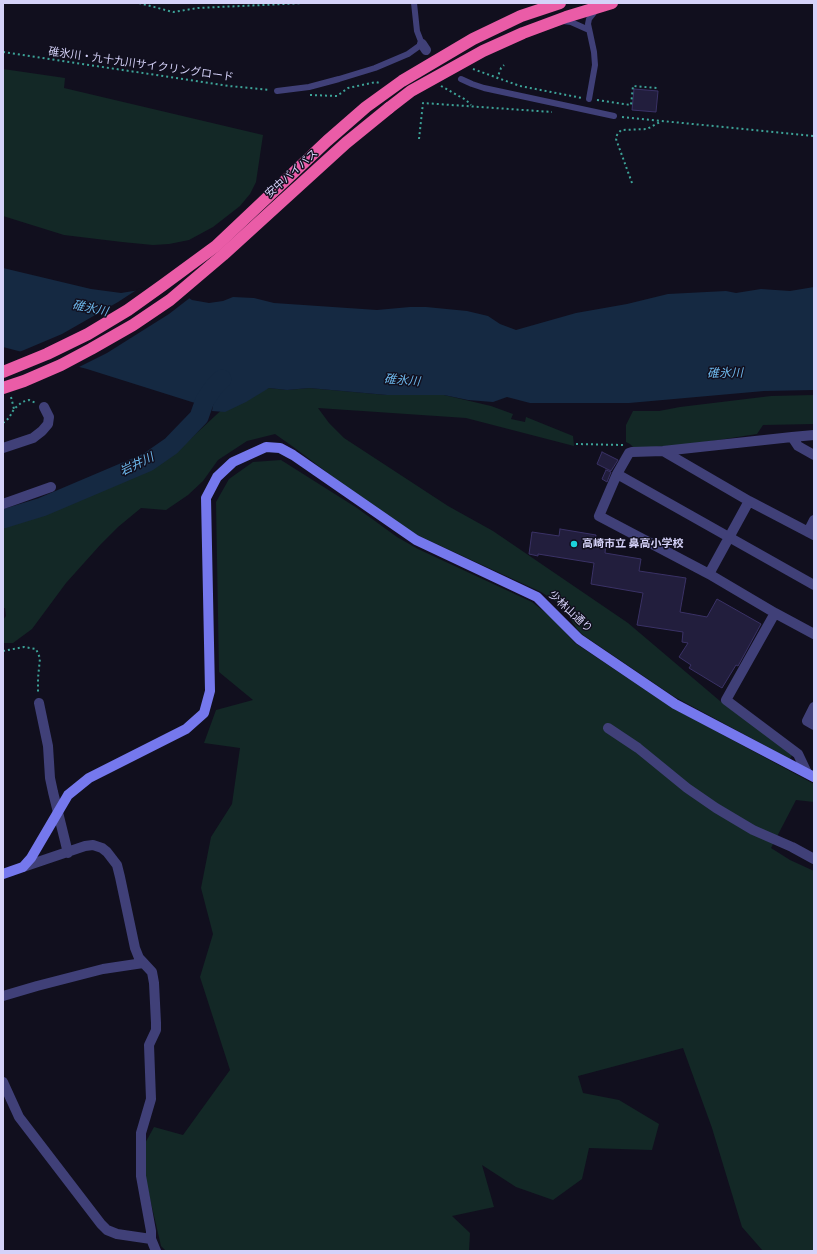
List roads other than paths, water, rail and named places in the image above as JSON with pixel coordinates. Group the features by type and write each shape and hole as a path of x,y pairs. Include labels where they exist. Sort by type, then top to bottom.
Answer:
{"highway":[{"name":"安中バイパス","path":"3,372 47,354 88,334 128,310 163,285 216,246 326,141 366,107 402,81 473,39 521,16 560,3"},
{"name":"安中バイパス","path":"3,388 30,378 91,349 132,325 170,300 346,143 411,91 482,51 523,33 612,3"}],"street":[{"path":"3,448 33,438 42,431 48,424 49,417 44,407"},
{"path":"814,436 663,451 632,452 629,454 617,474 599,516 709,574 774,613 814,634"},
{"path":"792,437 798,446 814,455"},
{"name":"少林山通り","path":"58,812 68,795 89,778 186,729 204,712 210,691 206,498 217,477 233,462 266,447 280,448 293,455 416,540 537,597 579,639 675,704 811,775"},
{"path":"663,451 749,501 811,533 814,520"},
{"path":"617,474 729,538 814,584"},
{"path":"3,504 51,487"},
{"path":"709,574 749,501"},
{"path":"774,613 726,700 798,754 811,775"},
{"path":"39,703 48,746 50,778 68,853"},
{"path":"814,707 807,721 814,725"},
{"path":"608,728 638,748 687,788 716,808 753,830 792,847 814,859"},
{"path":"23,867 31,858 58,812"},
{"path":"3,874 85,846 99,846 107,852 116,865 120,877 135,948 139,958 152,972 153,977 156,1030 149,1045 150,1099 141,1134 141,1176 151,1231 151,1239 156,1251"},
{"path":"3,996 103,969 143,963"},
{"path":"3,1082 19,1118 100,1224 107,1230 117,1234 151,1239"}],"lane":[{"path":"277,90 309,87 375,68 424,47 417,31 414,3"},
{"path":"590,99 595,65 594,52 589,30 589,19 599,7"},
{"path":"555,21 571,22 589,30"},
{"path":"461,79 484,88 614,116"}],"water":[{"name":"碓氷川","path":"3,268 91,289 121,293 146,289 174,288 192,300 209,303 223,301 233,297 254,298 274,303 377,310 426,307 467,311 488,316 500,324 516,330 576,313 627,304 668,294 726,291 736,293 761,289 790,291 814,287 814,390 764,391 629,403 530,403 507,397 493,402 468,400 444,395 387,395 309,388 287,390 269,388 246,402 225,412 212,411 214,400 205,400 195,403 87,369 3,347"}],"waterway":[{"name":"岩井川","path":"3,519 42,507 148,462 171,446 199,417 205,400 222,379"}],"place":[{"name":"高崎市立 鼻高小学校","path":"574,544"}]}
